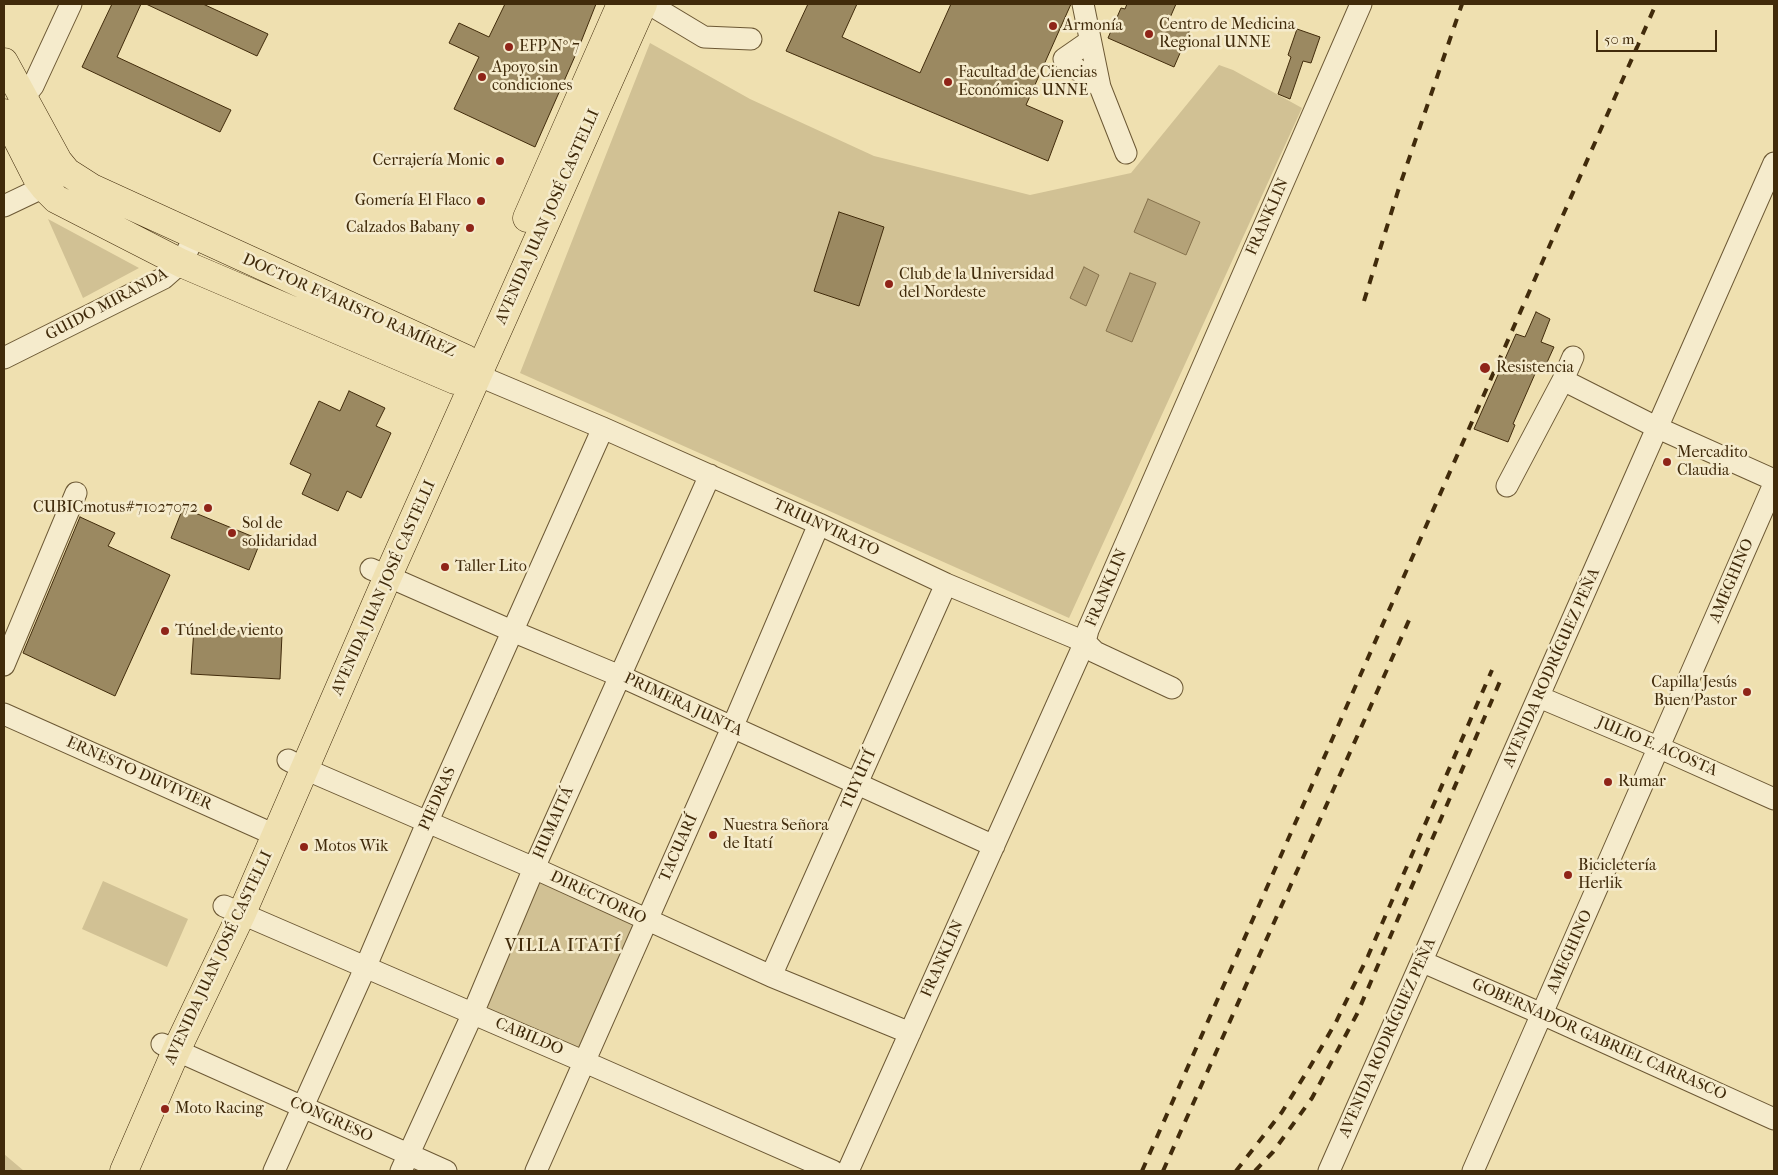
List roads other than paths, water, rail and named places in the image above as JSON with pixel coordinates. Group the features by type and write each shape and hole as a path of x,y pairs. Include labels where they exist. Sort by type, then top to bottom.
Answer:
{"main road":[{"name":"AVENIDA JUAN JOSÉ CASTELLI","path":"104,1171 169,1048 233,909 466,372 621,4"},
{"name":"AVENIDA JUAN JOSÉ CASTELLI","path":"466,372 643,4"},
{"name":"DOCTOR EVARISTO RAMÍREZ","path":"4,64 13,105 37,178 56,199 181,263 466,372"},
{"name":"DOCTOR EVARISTO RAMÍREZ","path":"13,105 67,172 92,188 195,236 466,372"},
{"name":"AVENIDA JUAN JOSÉ CASTELLI","path":"124,1171 169,1048"}],"street":[{"path":"13,105 33,86 71,4"},
{"path":"649,4 704,37 751,39"},
{"path":"1083,4 1100,87 1126,153"},
{"name":"FRANKLIN","path":"848,1171 1085,642 1092,620 1361,4"},
{"path":"1090,41 1064,59 1100,87"},
{"name":"AVENIDA RODRÍGUEZ PEÑA","path":"1329,1171 1540,697 1774,163"},
{"path":"4,206 44,187 67,172"},
{"name":"GUIDO MIRANDA","path":"4,358 164,278 181,263 195,236"},
{"path":"1507,486 1563,380 1573,357"},
{"name":"TRIUNVIRATO","path":"466,372 603,428 819,524 946,584 1085,642 1094,652 1172,688"},
{"path":"1563,380 1658,428 1774,480"},
{"name":"PIEDRAS","path":"274,1171 603,428"},
{"name":"HUMAITÁ","path":"405,1163 534,868 710,475"},
{"name":"AMEGHINO","path":"1473,1171 1660,748 1774,484"},
{"path":"4,665 76,493"},
{"name":"TACUARÍ","path":"536,1171 732,728 819,524"},
{"name":"PRIMERA JUNTA","path":"380,572 512,631 620,676 994,846"},
{"name":"TUYUTÍ","path":"771,976 946,584"},
{"name":"JULIO E. ACOSTA","path":"1540,697 1774,799"},
{"name":"ERNESTO DUVIVIER","path":"4,714 266,831"},
{"name":"DIRECTORIO","path":"297,764 534,868 771,976 910,1033"},
{"name":"CABILDO","path":"233,909 833,1171"},
{"name":"GOBERNADOR GABRIEL CARRASCO","path":"1423,962 1774,1119"},
{"name":"CONGRESO","path":"169,1048 303,1108 405,1163 446,1171"}],"railway":[{"path":"1364,301 1398,191 1462,4"},
{"path":"1142,1171 1656,4"},
{"path":"1163,1171 1410,618"},
{"path":"1236,1171 1282,1112 1336,1022 1368,956 1492,670"},
{"path":"1255,1171 1273,1152 1312,1098 1357,1014 1501,679"}],"place":[{"name":"Armonía","path":"1053,26"},
{"name":"Centro de Medicina Regional UNNE","path":"1149,34"},
{"name":"EFP Nº 7","path":"509,47"},
{"name":"Apoyo sin condiciones","path":"482,77"},
{"name":"Facultad de Ciencias Económicas UNNE","path":"948,82"},
{"name":"Cerrajería Monic","path":"500,161"},
{"name":"Gomería El Flaco","path":"481,201"},
{"name":"Calzados Babany","path":"470,228"},
{"name":"Club de la Universidad del Nordeste","path":"889,284"},
{"name":"Resistencia","path":"1485,368"},
{"name":"Mercadito Claudia","path":"1667,462"},
{"name":"CUBICmotus#71027072","path":"208,508"},
{"name":"Sol de solidaridad","path":"232,533"},
{"name":"Taller Lito","path":"445,567"},
{"name":"Túnel de viento","path":"165,631"},
{"name":"Capilla Jesús Buen Pastor","path":"1747,692"},
{"name":"Rumar","path":"1608,782"},
{"name":"Nuestra Señora de Itatí","path":"713,835"},
{"name":"Motos Wik","path":"304,847"},
{"name":"Bicicletería Herlik","path":"1568,875"},
{"name":"Moto Racing","path":"165,1109"}],"district":[{"name":"VILLA ITATÍ","path":"563,947"}]}
